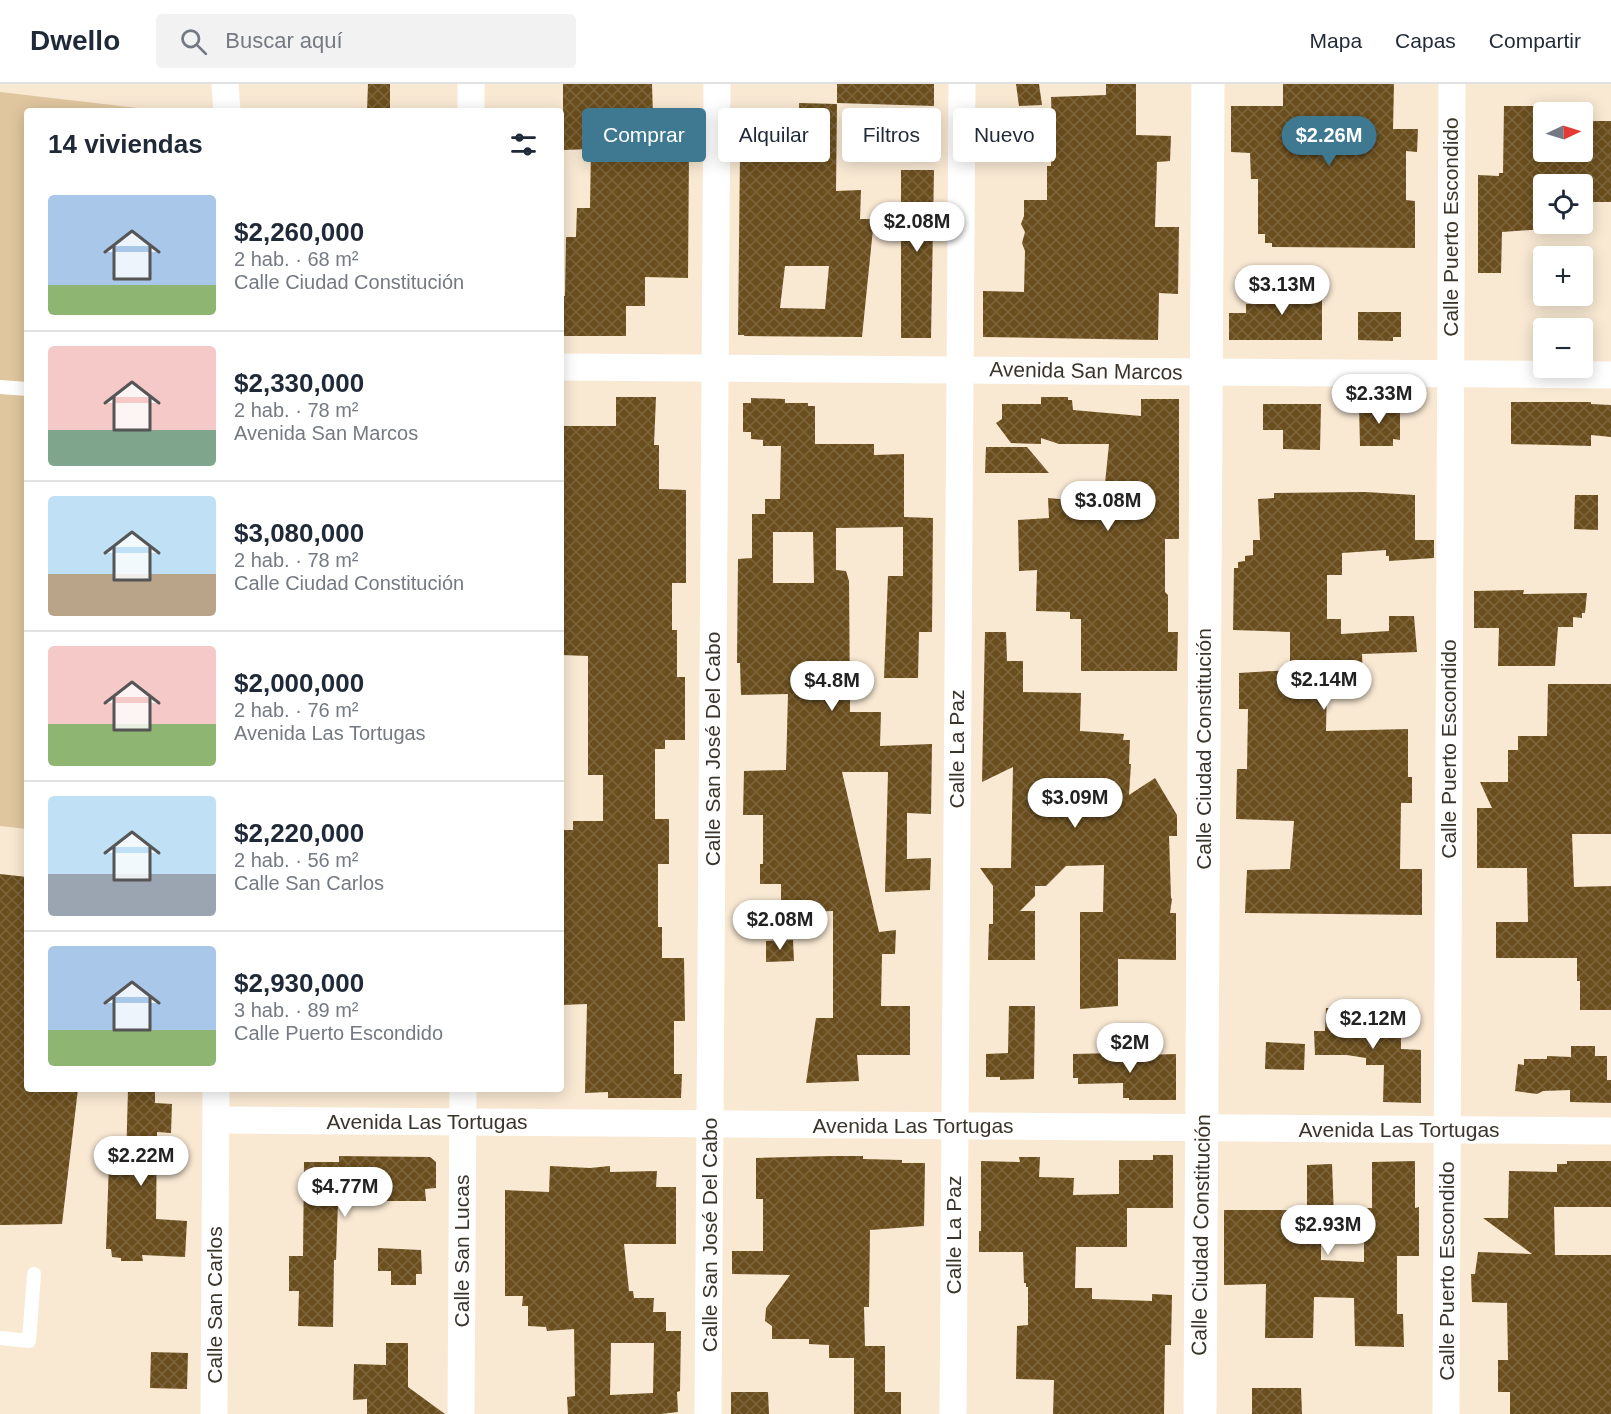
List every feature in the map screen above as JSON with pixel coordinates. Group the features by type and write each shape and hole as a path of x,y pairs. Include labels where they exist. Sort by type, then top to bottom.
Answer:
{"street":[{"path":"225,84 227,108"},
{"path":"471,84 471,108"},
{"name":"Calle San José Del Cabo","path":"708,1414 717,84"},
{"name":"Calle La Paz","path":"953,1414 962,84"},
{"name":"Calle Ciudad Constitución","path":"1200,1414 1208,84"},
{"name":"Calle Puerto Escondido","path":"1446,1414 1452,84"},
{"name":"Avenida San Marcos","path":"564,367 1611,375"},
{"name":"Calle San Carlos","path":"214,1414 216,1092"},
{"name":"Calle San Lucas","path":"461,1414 463,1092"},
{"name":"Avenida Las Tortugas","path":"216,1120 1611,1131"}],"lane":[{"path":"0,387 24,389"},
{"path":"0,1338 28,1341 34,1274"}],"shaded area":[{"path":"0,92 138,108 24,108 24,829 0,826"}],"building":[{"path":"368,84 390,84 390,108 367,108"},
{"path":"563,84 652,84 653,108 582,108 582,149 564,150"},
{"path":"837,84 934,84 934,106 837,103"},
{"path":"1016,84 1039,84 1042,105 1019,106"},
{"path":"1106,84 1136,84 1136,135 1171,136 1170,161 1157,162 1155,227 1179,227 1178,294 1159,293 1158,340 983,337 983,291 1024,292 1025,251 1022,243 1025,232 1021,224 1024,216 1024,200 1047,200 1047,166 1051,166 1051,162 1056,162 1056,108 1051,108 1051,97 1106,95"},
{"path":"1283,84 1394,84 1393,129 1418,129 1417,152 1406,151 1406,200 1415,201 1415,248 1272,247 1272,243 1265,243 1265,234 1258,234 1258,179 1251,179 1250,153 1231,152 1231,106 1283,106"},
{"path":"799,103 837,104 836,191 861,190 860,219 874,219 862,337 738,335 740,162 830,162 830,108 799,108","holes":["785,266 829,266 825,309 780,308"]},
{"path":"1504,106 1533,106 1533,162 1593,162 1593,121 1611,121 1611,202 1593,202 1593,174 1533,174 1533,230 1502,232 1501,273 1478,273 1478,175 1499,176 1499,173 1503,173"},
{"path":"591,162 689,162 688,278 645,277 645,306 626,306 626,336 564,336 566,237 576,237 577,208 590,208"},
{"path":"901,170 934,170 931,338 901,338"},
{"path":"1271,285 1322,286 1322,340 1229,340 1229,313 1246,313 1246,304 1271,304"},
{"path":"1358,312 1401,312 1401,337 1393,337 1393,341 1358,340"},
{"path":"616,397 656,397 654,445 659,445 659,489 686,490 686,583 672,583 672,630 677,630 677,677 685,677 685,740 665,740 665,749 655,749 655,819 669,819 669,864 658,864 658,927 662,927 662,958 684,958 685,1021 674,1021 674,1074 682,1074 681,1098 608,1098 608,1092 585,1093 587,1004 564,1005 564,830 573,830 573,821 603,821 603,775 588,775 588,656 564,655 564,426 616,426"},
{"path":"1041,397 1068,397 1068,400 1072,400 1073,410 1141,416 1141,399 1179,399 1179,539 1165,539 1168,632 1178,632 1177,671 1081,671 1081,619 1070,619 1070,612 1036,611 1037,570 1019,571 1018,520 1049,518 1048,498 1103,503 1109,444 1059,444 1041,438 1041,444 1011,443 996,423 1002,419 1002,404 1041,404"},
{"path":"751,398 785,399 785,403 808,403 808,406 815,406 815,444 874,444 874,455 904,454 904,517 933,518 932,632 919,632 918,678 884,678 888,576 903,576 903,527 836,528 836,570 846,571 849,581 850,712 881,712 880,746 932,744 931,814 907,813 907,859 931,858 930,890 885,892 888,772 842,772 879,932 896,930 895,954 882,954 881,1006 910,1006 910,1055 857,1055 859,1081 806,1083 816,1018 833,1018 833,911 781,913 781,884 760,884 760,864 763,864 763,815 743,815 744,771 786,770 788,694 741,695 740,663 737,663 738,559 752,558 752,514 765,514 765,499 780,499 781,446 763,446 763,440 751,439 751,432 743,432 743,403 751,403","holes":["773,532 813,532 814,583 773,583"]},
{"path":"1511,402 1591,402 1591,404 1611,405 1611,437 1591,435 1591,446 1511,444"},
{"path":"1263,404 1321,404 1320,450 1283,449 1283,430 1263,430"},
{"path":"1359,406 1400,406 1400,440 1393,439 1393,446 1360,446"},
{"path":"986,447 1027,447 1049,473 985,473"},
{"path":"1365,492 1415,495 1415,540 1434,540 1434,558 1389,561 1386,550 1342,553 1342,575 1327,575 1327,619 1341,619 1341,634 1389,631 1389,616 1414,616 1417,652 1362,654 1363,682 1327,685 1326,731 1408,729 1408,777 1412,777 1412,803 1401,803 1400,869 1422,869 1422,915 1245,913 1247,870 1290,869 1294,821 1236,819 1237,769 1247,769 1248,709 1239,709 1239,673 1290,670 1290,632 1233,630 1234,568 1238,568 1238,562 1245,561 1245,556 1253,555 1253,540 1260,540 1258,499 1274,498 1274,493"},
{"path":"1575,495 1598,495 1598,530 1574,529"},
{"path":"1524,590 1523,594 1587,593 1585,613 1582,613 1582,618 1573,617 1573,627 1558,627 1555,666 1498,666 1499,628 1474,628 1474,591"},
{"path":"985,632 1006,632 1007,661 1023,661 1023,692 1081,693 1080,731 1124,734 1123,740 1130,740 1129,795 1155,778 1177,815 1177,836 1169,836 1172,899 1170,913 1176,913 1176,960 1118,959 1118,1006 1080,1009 1080,912 1103,912 1104,865 1066,866 1046,886 1035,886 1035,896 1020,911 1035,911 1035,960 988,960 989,924 993,924 993,886 980,868 1011,868 1013,767 982,782"},
{"path":"1548,684 1611,684 1611,834 1572,834 1574,887 1611,886 1611,1010 1580,1010 1577,958 1496,958 1496,922 1528,922 1527,868 1477,868 1477,808 1492,808 1480,782 1508,782 1508,750 1518,750 1518,736 1547,736"},
{"path":"0,874 24,877 24,1092 78,1092 62,1224 0,1225"},
{"path":"793,940 794,961 766,962 766,941"},
{"path":"1009,1006 1035,1006 1034,1079 1000,1080 1000,1077 986,1077 986,1054 1008,1053"},
{"path":"1326,1008 1376,1008 1375,1027 1401,1027 1401,1049 1421,1050 1421,1103 1383,1102 1384,1065 1366,1065 1366,1058 1347,1055 1315,1055 1314,1031 1325,1031"},
{"path":"1266,1042 1305,1044 1304,1070 1265,1069"},
{"path":"1571,1046 1595,1046 1595,1056 1607,1056 1607,1080 1611,1080 1611,1103 1570,1102 1570,1090 1543,1091 1537,1094 1515,1091 1518,1064 1524,1065 1524,1059 1547,1059 1547,1056 1571,1057"},
{"path":"1116,1053 1116,1056 1176,1054 1176,1100 1129,1100 1129,1098 1123,1098 1123,1083 1078,1084 1078,1078 1073,1078 1073,1054"},
{"path":"128,1092 155,1092 155,1103 172,1104 171,1133 157,1132 156,1219 187,1221 185,1257 142,1255 143,1261 121,1261 121,1258 112,1257 111,1249 106,1249 109,1162 126,1162"},
{"path":"1153,1155 1173,1155 1173,1208 1127,1208 1127,1247 1076,1247 1075,1288 1092,1288 1092,1299 1152,1301 1152,1294 1172,1295 1171,1345 1165,1345 1164,1414 1053,1414 1054,1380 1016,1379 1017,1326 1028,1325 1028,1287 1024,1283 1023,1252 979,1252 981,1161 1020,1162 1019,1157 1040,1157 1039,1177 1074,1178 1073,1195 1119,1194 1119,1160 1153,1160"},
{"path":"339,1156 430,1157 436,1162 436,1188 425,1189 426,1201 338,1201 333,1327 298,1326 299,1291 289,1291 289,1256 303,1256 304,1162 339,1162"},
{"path":"863,1156 863,1159 925,1163 924,1226 870,1230 869,1307 864,1307 865,1346 885,1346 885,1392 901,1392 901,1414 854,1414 854,1358 829,1358 829,1345 809,1344 809,1339 772,1339 772,1326 765,1321 766,1308 790,1275 732,1274 732,1251 763,1251 763,1199 756,1199 756,1158"},
{"path":"1415,1161 1415,1208 1419,1207 1419,1256 1397,1256 1397,1314 1403,1314 1404,1347 1355,1346 1354,1298 1314,1297 1313,1338 1265,1338 1266,1284 1224,1285 1224,1210 1307,1210 1307,1165 1332,1164 1334,1217 1321,1217 1321,1260 1364,1262 1364,1208 1372,1208 1372,1162"},
{"path":"1567,1161 1611,1161 1611,1207 1554,1207 1555,1255 1611,1255 1611,1414 1510,1414 1510,1392 1498,1392 1498,1360 1508,1360 1507,1303 1472,1302 1471,1274 1475,1274 1478,1252 1532,1254 1483,1218 1508,1218 1509,1171 1557,1172 1557,1164 1567,1164"},
{"path":"550,1166 590,1168 610,1166 610,1172 657,1171 656,1187 676,1187 676,1244 624,1244 629,1291 633,1291 634,1298 654,1298 653,1312 666,1312 666,1331 681,1331 678,1412 568,1414 567,1397 575,1396 574,1329 547,1331 546,1327 528,1326 528,1306 522,1306 523,1296 505,1296 505,1190 549,1192","holes":["611,1343 654,1343 653,1393 610,1395"]},
{"path":"378,1248 421,1250 422,1274 416,1274 416,1285 391,1285 391,1271 378,1271"},
{"path":"386,1343 408,1343 408,1387 445,1414 367,1414 367,1399 353,1400 354,1364 386,1365"},
{"path":"151,1352 188,1353 187,1389 150,1388"},
{"path":"1252,1388 1301,1388 1302,1414 1252,1414"},
{"path":"731,1392 768,1392 769,1414 731,1414"}]}
